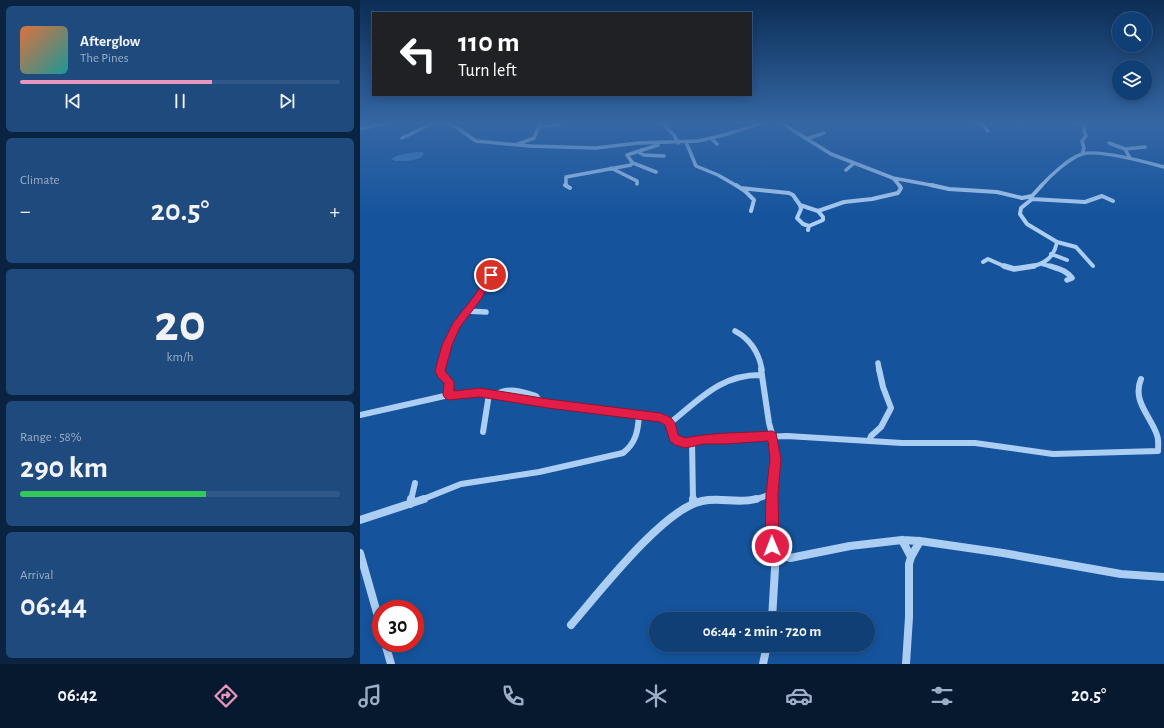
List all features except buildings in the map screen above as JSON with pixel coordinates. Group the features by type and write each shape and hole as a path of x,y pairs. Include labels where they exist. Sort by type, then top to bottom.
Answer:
{"street":[{"path":"632,163 627,155 633,153"},
{"path":"640,153 644,155 664,156"},
{"path":"691,153 696,166 717,174 745,191 754,200 751,211"},
{"path":"829,153 853,164 893,178 949,189 997,192 1025,198 1085,202 1102,196 1113,200"},
{"path":"1127,153 1130,158"},
{"path":"1093,266 1076,247 1057,242 1024,220 1020,214 1020,210 1055,171 1082,154 1098,154 1130,158 1164,167"},
{"path":"570,188 565,186 566,177 632,163 656,172"},
{"path":"846,170 853,164"},
{"path":"611,168 637,181 637,184"},
{"path":"818,211 844,202 872,199 898,193 901,188 893,178"},
{"path":"740,188 752,188 789,193 793,195 800,205 801,209 797,218 808,228 823,220 823,217 818,211 800,205"},
{"path":"1015,196 1025,204"},
{"path":"983,262 988,259 1006,267 1015,269 1042,264 1046,262 1057,245 1057,242"},
{"path":"1051,254 1067,260"},
{"path":"1042,264 1065,271 1072,278 1067,280"},
{"path":"448,395 449,382 441,374 442,362 451,334 499,265"},
{"path":"466,311 486,312"},
{"path":"735,331 742,335 758,354 776,459 772,494 772,546 776,552 784,557 790,558 850,546 902,540 920,541 1003,553 1121,574 1164,577"},
{"path":"869,441 871,436 881,427 891,408 883,387 878,363"},
{"path":"670,423 708,391 730,379 748,373 762,375"},
{"path":"360,415 448,395 480,393 497,394 540,402 660,417 670,423 675,439 685,443 704,439 772,436 869,441 973,443 1000,445 1032,452 1073,454 1122,450 1158,451 1156,434 1139,400 1137,385 1140,379"},
{"path":"483,432 489,394"},
{"path":"360,520 410,504 461,484 539,472 623,453 636,439 638,433 639,414"},
{"path":"692,442 693,504"},
{"path":"410,504 415,483"},
{"path":"571,624 601,588 662,523 686,507 710,500 745,502 772,494"},
{"path":"902,540 911,557"},
{"path":"906,664 909,617 909,569 911,557 920,541"},
{"path":"773,612 776,552"},
{"path":"360,553 373,600"},
{"path":"388,652 391,664"},
{"path":"763,664 766,652"}],"route":[{"path":"491,275 478,297 462,315 451,334 447,345 440,371 449,382 450,388 448,395 480,393 497,394 548,404 651,415 668,421 671,426 673,436 679,442 685,443 711,438 726,439 772,436 775,445 776,459 772,494 772,546"}]}
